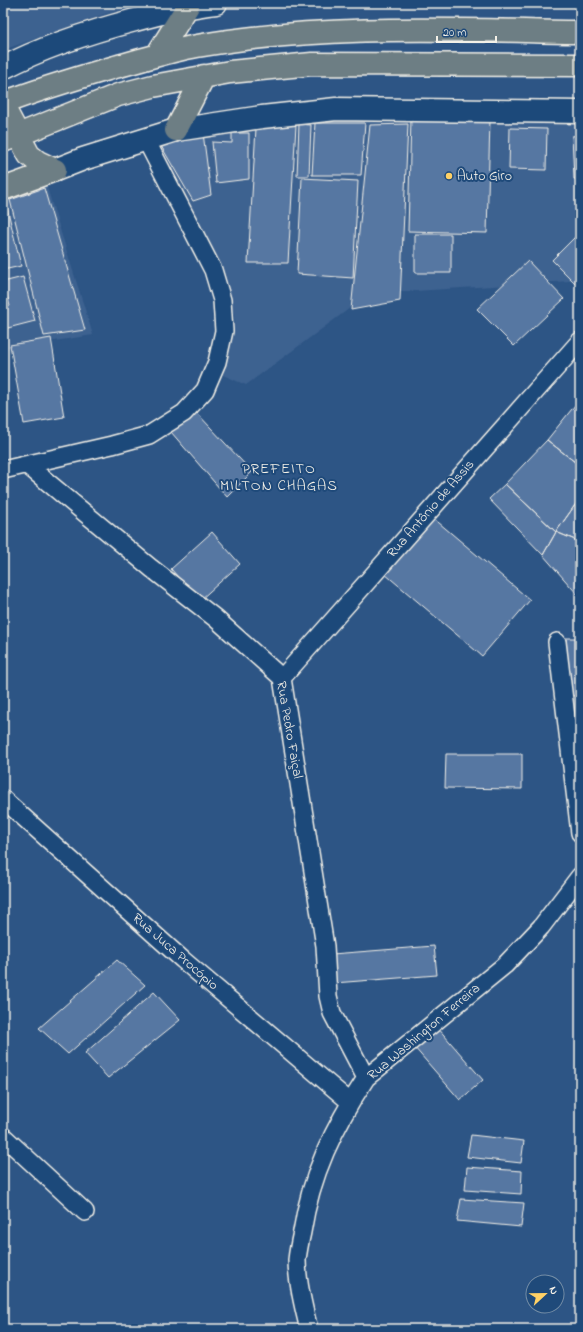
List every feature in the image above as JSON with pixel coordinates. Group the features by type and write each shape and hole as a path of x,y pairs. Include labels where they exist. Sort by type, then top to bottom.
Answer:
{"highway":[{"path":"157,55 188,6"},
{"path":"55,170 38,162 10,138 3,104 46,87 157,55 196,46 252,39 346,32 442,30 492,32 580,32"},
{"path":"10,138 118,95 153,86 204,76 280,66 312,64 496,66 580,65"},
{"path":"176,130 204,76"},
{"path":"3,189 55,170"}],"main road":[{"path":"3,68 34,52 92,31 188,6 216,3"},
{"path":"55,170 145,138 176,130 262,117 336,109 580,112"}],"street":[{"path":"3,470 112,446 149,435 184,413 205,390 217,362 224,331 222,300 213,270 145,138"},
{"name":"Rua Antônio de Assis","path":"282,678 580,341"},
{"name":"Rua Pedro Faiçal","path":"27,465 150,568 215,618 282,678 325,946 328,996 332,1013 366,1078"},
{"path":"557,642 580,833"},
{"name":"Rua Juca Procópio","path":"3,799 183,960 350,1102"},
{"name":"Rua Washington Ferreira","path":"309,1329 304,1308 297,1260 305,1214 314,1176 350,1102 366,1078 505,965 541,927 580,876"},
{"path":"3,1136 85,1212"}],"shaded area":[{"path":"27,3 147,3 105,14 3,50 3,7"},
{"path":"580,119 580,269 569,281 369,294 246,385 223,375 235,322 228,284 157,139 273,123 345,120"},
{"path":"43,175 93,335 3,349 3,188"}],"building":[{"name":"Auto Giro","path":"411,118 490,120 487,233 408,231"},
{"path":"315,123 365,123 361,175 312,175"},
{"path":"299,124 311,125 309,176 297,176"},
{"path":"408,124 400,301 351,310 370,125"},
{"path":"296,125 288,263 248,263 256,128"},
{"path":"510,128 547,129 546,170 509,169"},
{"path":"203,133 211,195 193,201 157,139"},
{"path":"232,133 249,133 249,179 216,183 212,142 232,143"},
{"path":"580,135 580,179 574,179 572,136"},
{"path":"302,178 358,181 353,278 297,274"},
{"path":"44,188 85,330 44,336 10,200"},
{"path":"3,203 6,203 21,266 3,270"},
{"path":"580,232 580,284 578,286 552,260"},
{"path":"415,234 451,234 451,273 415,273"},
{"path":"528,261 564,299 514,346 477,309"},
{"path":"23,277 35,321 4,329 3,310 10,306 3,282"},
{"path":"51,338 64,417 24,424 10,345"},
{"path":"580,399 580,466 547,440"},
{"path":"197,413 252,472 227,497 171,432"},
{"path":"547,440 580,466 580,498 556,532 505,484"},
{"path":"505,484 556,532 543,555 489,499"},
{"path":"580,498 580,542 556,532"},
{"path":"432,517 530,600 482,656 385,574"},
{"path":"212,532 240,564 199,601 171,569"},
{"path":"556,532 580,542 580,595 578,595 543,555"},
{"path":"566,638 580,638 580,696 570,696"},
{"path":"446,754 522,754 522,789 445,788"},
{"path":"434,946 437,975 334,983 332,954"},
{"path":"117,960 145,985 68,1054 39,1028"},
{"path":"154,992 180,1020 108,1078 85,1053"},
{"path":"437,1027 483,1080 460,1100 414,1047"},
{"path":"471,1135 524,1141 521,1163 467,1157"},
{"path":"467,1167 522,1171 521,1194 465,1190"},
{"path":"461,1199 524,1203 521,1227 457,1221"}],"place":[{"name":"Auto Giro","path":"449,176"}],"district":[{"name":"PREFEITO MILTON CHAGAS","path":"279,478"}]}
